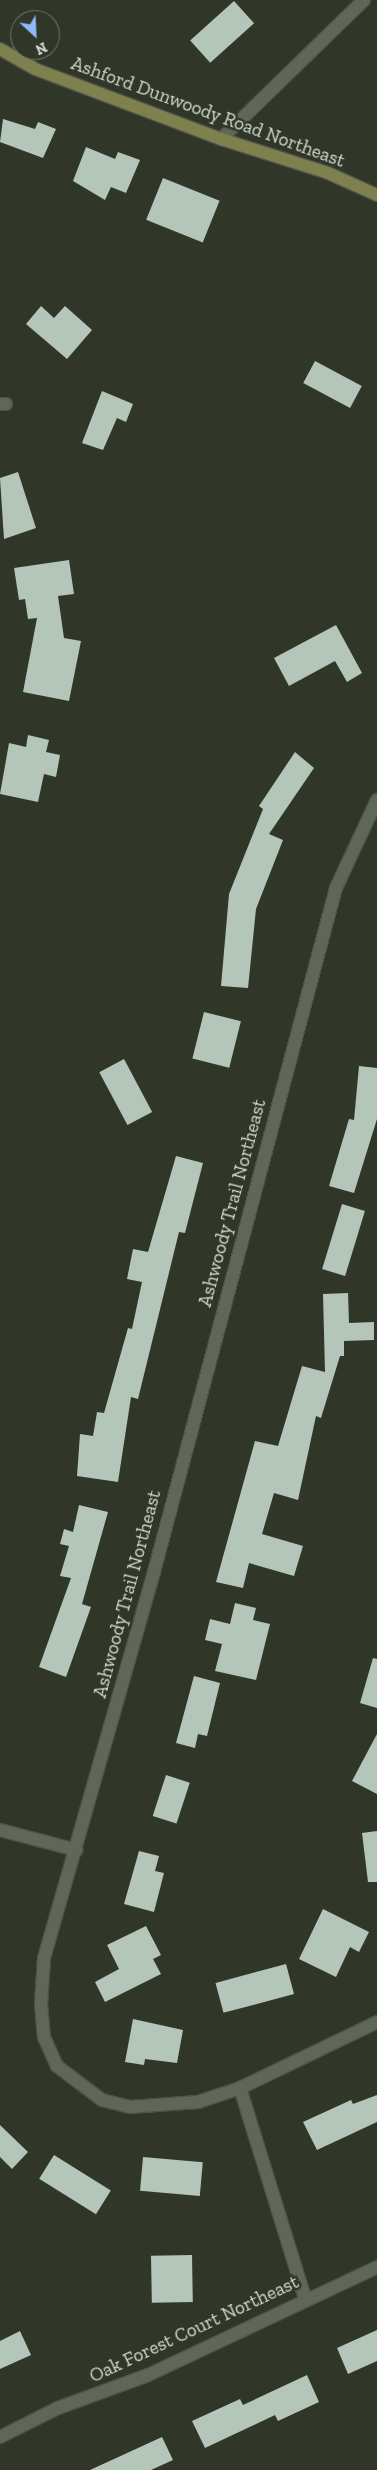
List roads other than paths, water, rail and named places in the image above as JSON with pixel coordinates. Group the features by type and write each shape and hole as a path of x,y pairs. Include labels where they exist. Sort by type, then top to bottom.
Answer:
{"main road":[{"name":"Ashford Dunwoody Road Northeast","path":"0,49 35,69 221,139 328,173 377,195"}],"street":[{"path":"221,139 364,0"},
{"name":"Ashwoody Trail Northeast","path":"377,800 336,888 76,1850 44,1958 43,2028 57,2066 102,2100 130,2107 198,2102 240,2088 377,2022"},
{"path":"0,1830 76,1850"},
{"path":"240,2088 305,2298"},
{"name":"Oak Forest Court Northeast","path":"0,2437 58,2408 148,2376 305,2298 377,2267"}]}
